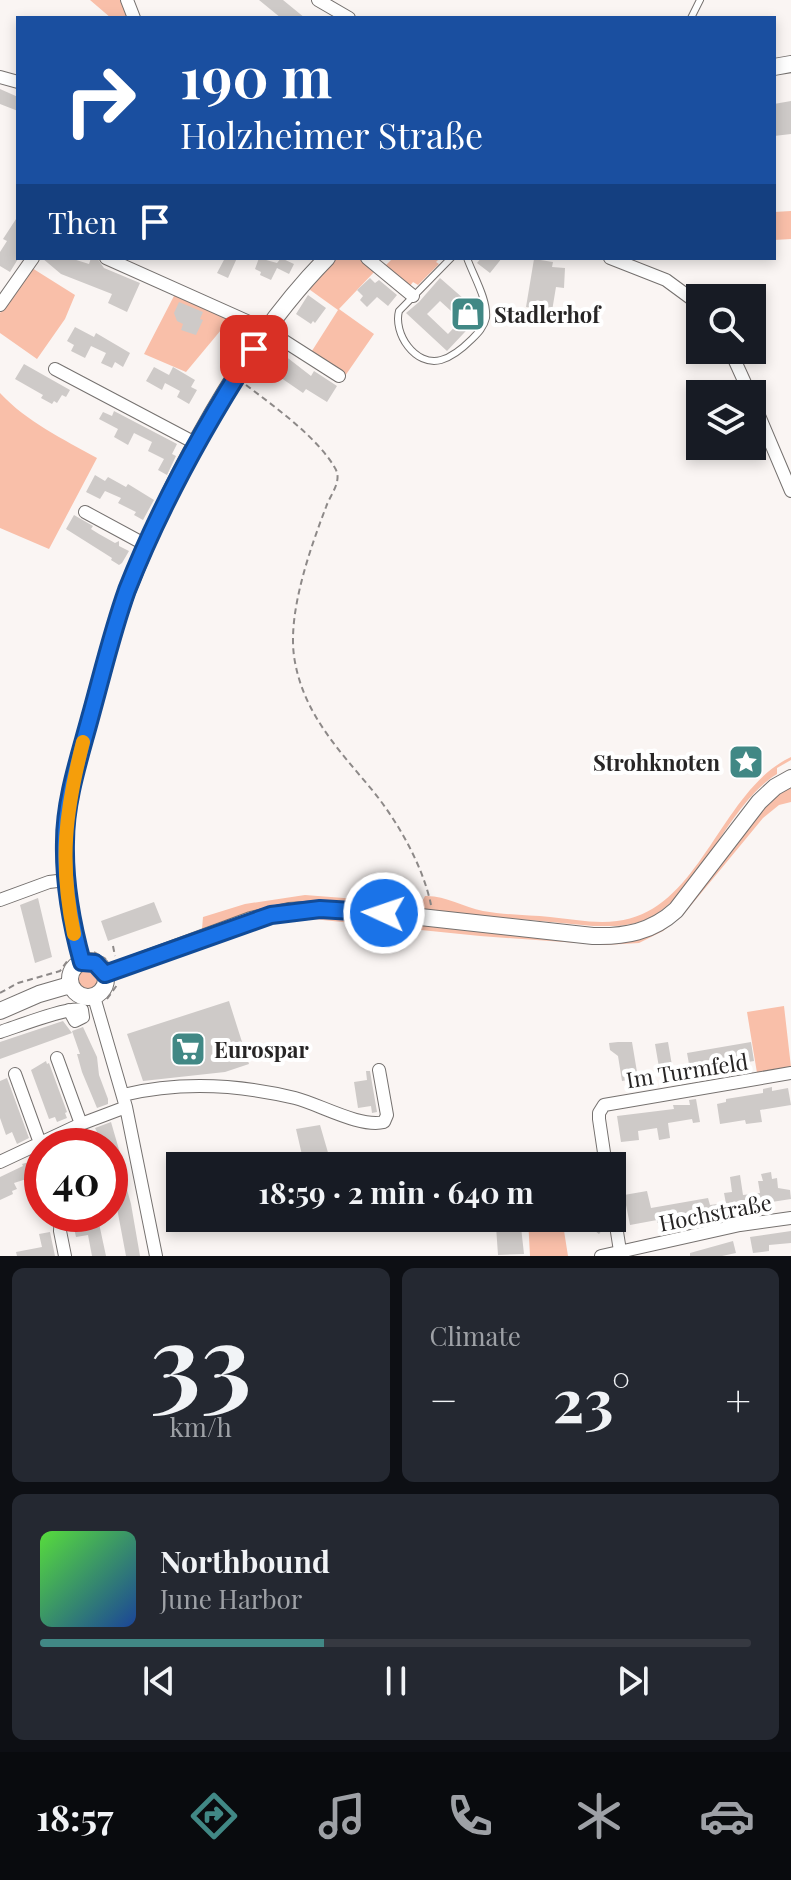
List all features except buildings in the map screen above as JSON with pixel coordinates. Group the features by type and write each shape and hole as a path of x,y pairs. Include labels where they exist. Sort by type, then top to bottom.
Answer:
{"street":[{"path":"318,0 346,16"},
{"path":"0,305 32,260"},
{"path":"110,260 267,330 339,376"},
{"path":"81,958 66,880 66,818 110,641 127,591 146,545 197,444 236,378 291,298 325,260"},
{"path":"369,260 413,296"},
{"path":"615,260 666,280 686,295"},
{"path":"55,369 197,444"},
{"path":"766,432 791,491"},
{"path":"85,512 146,545"},
{"path":"156,1256 125,1101 100,1002 112,972 251,920 289,911 320,909 593,936 628,935 651,928 684,902 759,802 791,778"},
{"path":"0,900 49,882 66,880"},
{"path":"81,958 112,972"},
{"path":"81,958 71,971 70,985 80,996 100,1002"},
{"path":"0,1011 70,985"},
{"path":"0,1032 69,1010"},
{"path":"57,1058 81,1124"},
{"path":"73,1128 154,1088 185,1085 242,1088 299,1099 379,1124 384,1122 387,1115 379,1070"},
{"name":"Im Turmfeld","path":"604,1152 599,1113 604,1105 791,1073"},
{"path":"15,1074 36,1128"},
{"path":"3,1156 24,1149"},
{"name":"Hochstraße","path":"601,1256 740,1225 791,1218"},
{"path":"60,1232 65,1256"},
{"path":"617,1232 620,1251"}],"lane":[{"path":"449,260 399,311 397,317 399,330 407,344 421,357 433,361 442,360 457,351 476,334 486,319 483,301 468,260"}],"path":[{"path":"236,378 305,433 337,470 339,481 322,517 295,614 294,656 301,684 320,727 375,794 404,841 427,890 432,918"},
{"path":"1,992 18,983 60,971 67,964 68,957 81,958 94,952 103,958 115,958 113,946"},
{"path":"100,1002 122,981 112,972"}],"shaded area":[{"path":"90,0 123,0 129,16 109,16"},
{"path":"791,211 791,239 776,240 776,212"},
{"path":"333,260 363,260 376,270 339,309 374,334 345,376 310,354 338,310 306,287"},
{"path":"391,260 438,260 436,262 439,264 418,285 413,282 410,286 383,268"},
{"path":"32,268 75,295 65,319 37,359 0,333 0,313"},
{"path":"175,294 231,318 186,372 144,354"},
{"path":"0,393 34,421 97,458 49,549 0,528"},
{"path":"791,757 741,808 680,894 662,910 636,923 593,926 318,900 271,905 202,929 203,917 245,904 305,895 421,904 425,896 432,896 491,912 592,922 617,921 646,912 670,896 746,795 767,773"},
{"path":"791,785 791,802 779,805 763,818 683,915 663,931 639,943 606,945 480,936 293,917 313,914 639,938 765,802"},
{"path":"88,968 96,971 99,979 96,987 88,990 80,987 77,979 80,971"},
{"path":"784,1006 791,1067 757,1073 747,1012"},
{"path":"529,1232 564,1232 568,1256 530,1256"}],"slow traffic":[{"path":"74,934 66,880 66,818 83,742"}],"place":[{"name":"Stadlerhof","path":"468,314"},
{"name":"Strohknoten","path":"746,762"},
{"name":"Eurospar","path":"188,1049"}],"route":[{"path":"254,349 172,491 146,545 110,641 66,818 65,865 74,935 82,962 95,963 105,974 251,920 289,911 320,909 384,913"}]}
